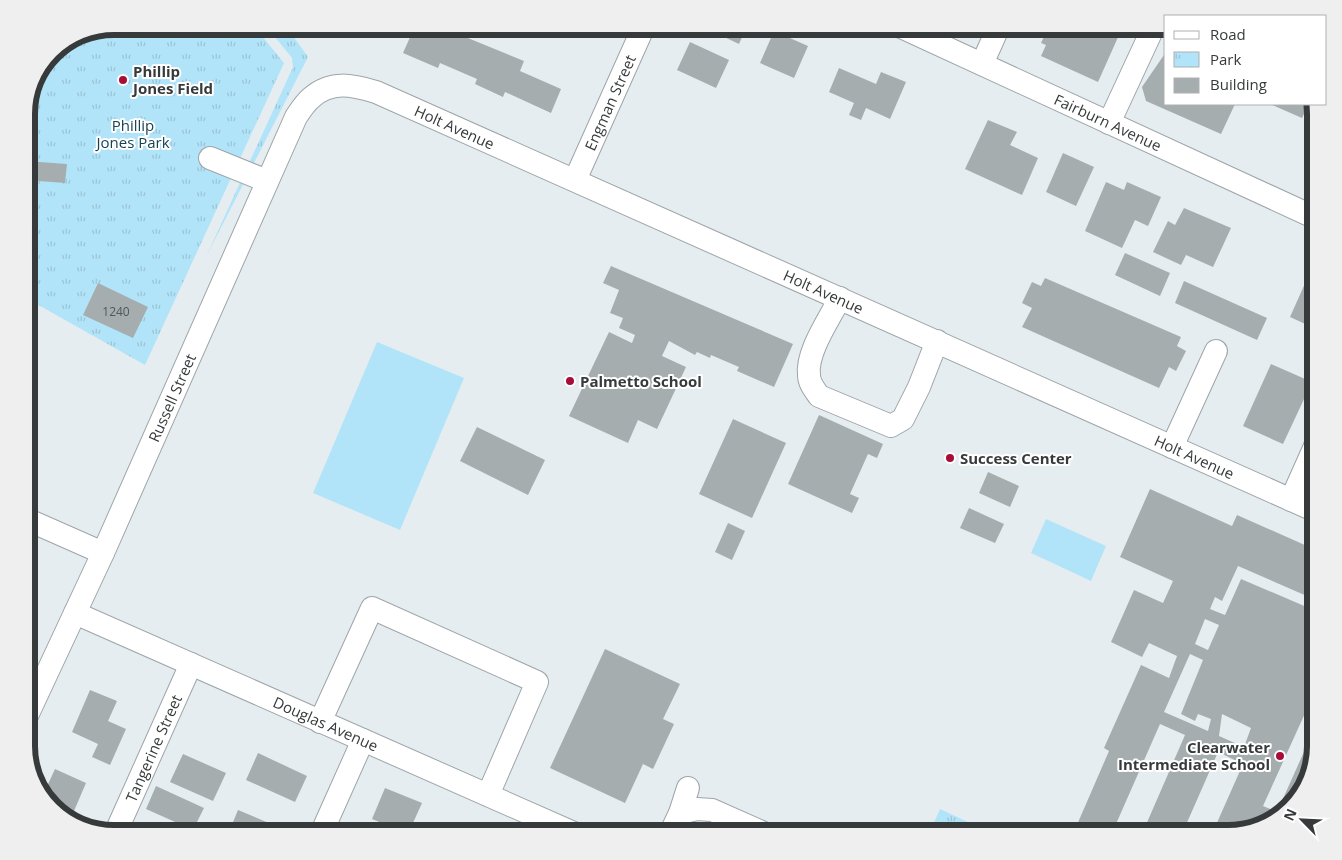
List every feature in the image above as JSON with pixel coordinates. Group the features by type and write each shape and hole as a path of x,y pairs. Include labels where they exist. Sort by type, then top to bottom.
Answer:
{"street":[{"name":"Engman Street","path":"576,180 640,35"},
{"name":"Fairburn Avenue","path":"919,35 1307,214"},
{"path":"982,64 995,35"},
{"path":"1110,123 1150,35"},
{"name":"Holt Avenue","path":"330,87 351,85 376,92 1307,507"},
{"name":"Russell Street","path":"35,699 296,117 310,98 330,87"},
{"path":"210,158 267,182"},
{"path":"840,298 818,340 810,361 808,374 812,386 819,396 891,426 903,419 919,387 937,342"},
{"path":"1172,447 1216,351"},
{"path":"1291,500 1307,464"},
{"path":"35,522 102,552"},
{"path":"320,722 372,608 537,682 488,795"},
{"name":"Douglas Avenue","path":"75,613 488,795 540,825"},
{"name":"Tangerine Street","path":"119,825 191,664"},
{"path":"325,825 363,740"},
{"path":"674,825 688,788"},
{"path":"680,813 697,809 712,810 746,825"}],"green space":[{"name":"Phillip Jones Park","path":"114,35 261,35 284,63 145,365 35,303 35,109 43,79 51,66 62,55 74,46 89,39"},
{"path":"273,35 292,35 308,57 206,257 293,67 292,58"},
{"path":"377,342 464,378 400,530 313,493"},
{"path":"1046,519 1106,546 1091,581 1031,553"},
{"path":"940,809 975,825 933,825"}],"building":[{"path":"411,35 463,35 524,61 520,71 561,89 551,113 505,92 503,97 475,84 477,79 440,63 438,68 403,53"},
{"path":"720,35 743,35 739,44"},
{"path":"772,35 783,35 808,46 794,78 760,63"},
{"path":"1045,35 1119,35 1098,82 1041,56 1046,45 1041,43"},
{"path":"690,42 729,60 716,88 677,70"},
{"path":"1164,55 1164,105 1235,105 1221,134 1146,101 1142,87"},
{"path":"839,68 876,84 881,72 906,82 890,119 866,108 861,120 849,115 854,103 829,92"},
{"path":"1272,105 1306,105 1306,109 1302,118"},
{"path":"988,120 1017,132 1010,145 1038,158 1022,195 965,169"},
{"path":"1063,153 1094,167 1076,206 1046,192"},
{"path":"35,162 67,164 65,183 35,181"},
{"path":"1106,182 1124,190 1127,182 1161,197 1148,226 1135,220 1122,248 1085,231"},
{"path":"1184,208 1231,228 1213,267 1186,255 1181,265 1153,252 1168,221 1175,225"},
{"path":"1125,253 1170,273 1160,296 1115,275"},
{"path":"611,266 793,344 774,387 737,371 739,367 711,355 710,358 697,352 695,355 669,341 662,356 686,367 657,429 638,420 628,443 569,416 609,332 632,343 635,335 619,328 623,318 610,313 619,290 603,283"},
{"path":"1045,278 1181,337 1177,346 1186,351 1176,371 1169,367 1159,388 1022,327 1032,308 1022,303 1032,282 1041,286"},
{"path":"1307,279 1307,325 1290,317"},
{"path":"1184,281 1267,318 1257,340 1175,303"},
{"path":"98,283 148,307 133,338 83,315"},
{"path":"1271,364 1307,380 1307,393 1283,444 1243,426"},
{"path":"819,415 883,444 877,458 868,454 850,494 859,498 852,513 788,484"},
{"path":"733,419 786,443 752,518 699,494"},
{"path":"477,427 545,460 528,495 460,461"},
{"path":"988,472 1019,486 1010,507 979,493"},
{"path":"1150,489 1232,526 1237,515 1307,546 1307,596 1238,566 1222,601 1215,597 1210,609 1225,615 1241,579 1307,607 1307,709 1263,806 1273,810 1248,822 1216,825 1243,764 1218,752 1186,825 1146,825 1185,735 1160,724 1116,824 1118,825 1077,825 1109,751 1104,748 1141,665 1169,678 1177,656 1149,643 1142,657 1111,642 1134,590 1163,603 1173,581 1120,557","holes":["1205,619 1219,625 1208,650 1195,644","1190,654 1203,660 1181,714 1195,721 1198,714 1211,719 1208,731 1164,712","1222,714 1251,728 1244,747 1219,736"]},
{"path":"969,508 1004,524 995,543 960,528"},
{"path":"728,523 745,531 732,560 715,552"},
{"path":"605,649 680,684 663,719 674,724 653,769 643,764 625,803 550,768"},
{"path":"90,690 117,701 108,721 126,729 110,765 92,757 98,744 72,732"},
{"path":"1307,745 1304,766 1294,790 1290,795 1285,795"},
{"path":"258,753 307,776 295,802 246,780"},
{"path":"183,754 226,773 213,801 170,782"},
{"path":"55,769 86,783 73,813 55,798 47,787"},
{"path":"156,786 204,808 196,825 182,825 146,809"},
{"path":"385,788 422,803 412,825 386,825 372,819"},
{"path":"238,810 274,825 232,825"}],"place":[{"name":"Phillip Jones Field","path":"123,80"},
{"name":"Palmetto School","path":"570,381"},
{"name":"Success Center","path":"950,458"},
{"name":"Clearwater Intermediate School","path":"1280,756"}]}
